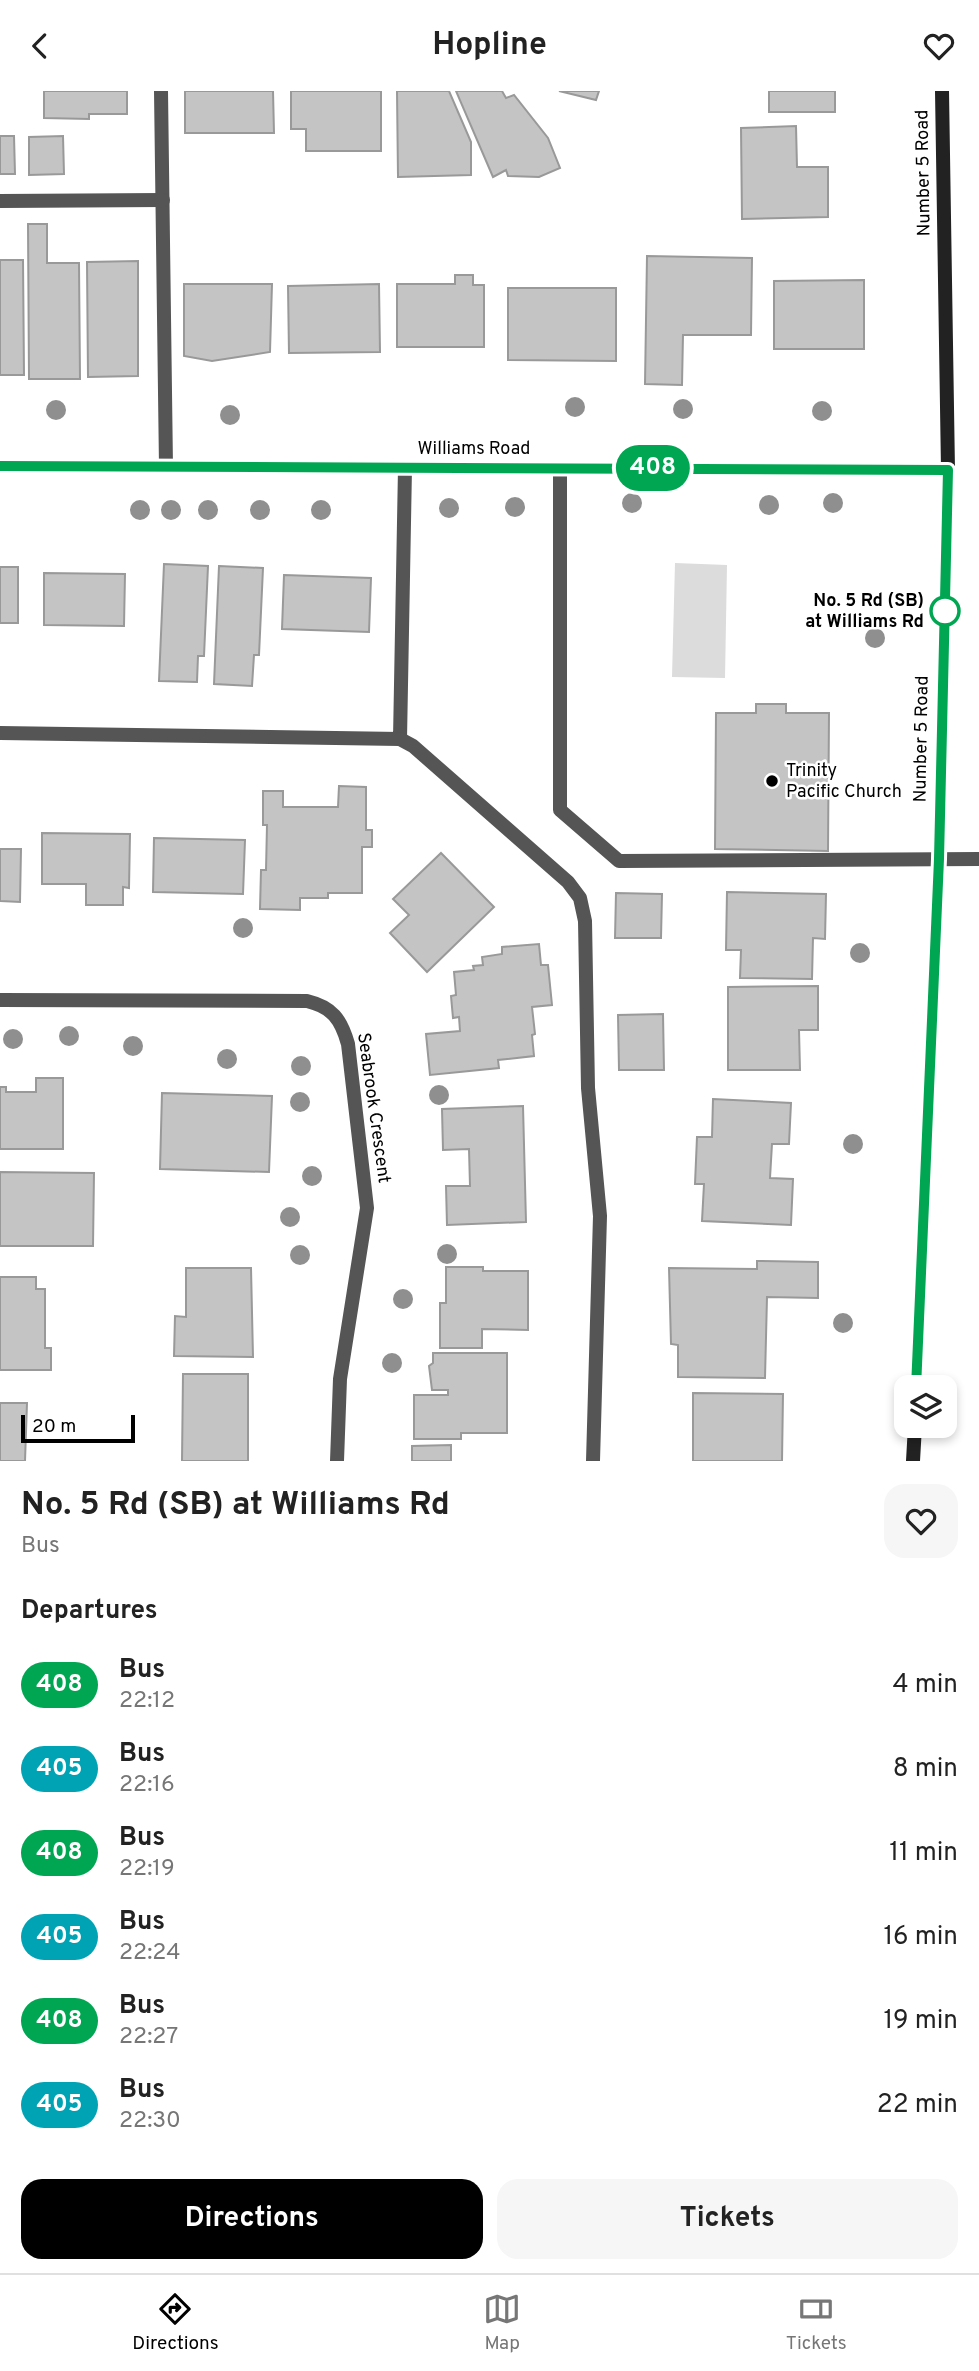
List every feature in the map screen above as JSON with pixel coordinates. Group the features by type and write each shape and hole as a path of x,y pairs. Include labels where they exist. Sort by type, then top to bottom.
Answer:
{"main road":[{"name":"Number 5 Road","path":"917,1375 939,859 948,470 942,91"},
{"name":"Williams Road","path":"0,466 948,470"},
{"path":"913,1461 914,1438"}],"street":[{"path":"161,91 166,467"},
{"path":"0,201 163,200"},
{"path":"400,739 405,468"},
{"path":"560,468 560,810 619,862 979,859"},
{"path":"0,733 400,739 413,746 568,882 580,898 585,921 588,1088 600,1216 593,1461"},
{"name":"Seabrook Crescent","path":"0,1000 307,1001 322,1005 342,1024 348,1044 367,1208 340,1379 337,1461"}],"shaded area":[{"path":"675,563 727,565 725,678 672,677"}],"building":[{"path":"44,91 127,91 127,114 89,114 89,119 44,118"},
{"path":"185,91 273,91 274,133 185,133"},
{"path":"291,91 381,91 381,151 306,151 306,129 291,129"},
{"path":"397,91 449,91 471,142 471,175 398,177"},
{"path":"456,91 502,91 506,98 514,95 548,138 560,168 539,177 508,176 506,170 493,177"},
{"path":"559,91 599,91 596,100"},
{"path":"769,91 835,91 835,112 769,112"},
{"path":"796,126 797,167 828,167 828,217 742,219 741,128"},
{"path":"0,136 14,136 15,174 0,174"},
{"path":"63,136 64,174 29,175 29,137"},
{"path":"28,224 47,224 47,263 79,263 80,379 29,379"},
{"path":"647,256 752,258 751,335 683,335 682,385 645,384"},
{"path":"0,260 23,260 24,375 0,375"},
{"path":"138,261 138,376 88,377 87,262"},
{"path":"455,275 473,275 473,285 484,285 484,347 397,347 397,284 455,284"},
{"path":"864,280 864,349 774,349 774,281"},
{"path":"184,284 272,284 270,352 212,361 184,356"},
{"path":"379,284 380,352 289,353 288,286"},
{"path":"508,288 616,288 616,361 508,360"},
{"path":"164,564 208,566 204,656 198,656 197,682 159,681"},
{"path":"219,566 263,568 259,655 254,655 252,686 214,684"},
{"path":"0,567 18,567 18,623 0,623"},
{"path":"44,573 125,574 124,626 44,625"},
{"path":"284,575 371,578 369,632 282,629"},
{"name":"Trinity Pacific Church","path":"756,704 786,704 786,713 829,713 828,851 715,849 716,713 756,713"},
{"path":"339,786 366,787 366,830 372,830 372,847 362,847 362,893 328,893 328,898 300,898 300,910 260,909 261,870 266,870 267,825 263,825 263,791 283,791 283,807 338,807"},
{"path":"42,833 130,834 129,888 123,887 123,905 86,905 86,884 42,884"},
{"path":"154,838 245,840 243,894 153,892"},
{"path":"0,849 21,849 20,902 0,901"},
{"path":"441,853 494,907 427,972 390,933 409,915 393,899"},
{"path":"727,892 826,894 825,939 813,938 812,979 740,978 741,950 726,950"},
{"path":"616,893 662,894 661,938 615,938"},
{"path":"539,944 541,965 548,965 552,1005 532,1007 534,1056 498,1060 499,1068 430,1075 426,1034 460,1031 459,1017 453,1018 451,996 456,995 454,972 474,970 473,966 483,965 482,957 502,954 502,947"},
{"path":"818,986 818,1030 799,1030 800,1070 728,1070 728,987"},
{"path":"663,1014 664,1070 619,1070 618,1015"},
{"path":"36,1078 63,1078 63,1149 0,1149 0,1087 6,1087 6,1092 36,1092"},
{"path":"162,1093 272,1096 269,1172 160,1169"},
{"path":"713,1099 791,1103 789,1144 772,1144 770,1178 793,1179 791,1225 702,1221 704,1184 695,1184 697,1137 712,1137"},
{"path":"523,1106 526,1222 447,1225 446,1186 470,1186 469,1149 443,1150 442,1109"},
{"path":"0,1172 94,1173 93,1246 0,1246"},
{"path":"757,1261 818,1262 818,1298 767,1297 765,1378 678,1377 678,1345 671,1344 669,1268 757,1269"},
{"path":"446,1267 483,1267 483,1271 528,1271 528,1330 482,1329 482,1348 440,1348 440,1303 446,1303"},
{"path":"186,1268 251,1268 253,1357 174,1356 175,1316 186,1317"},
{"path":"0,1277 36,1277 36,1289 45,1289 45,1348 51,1348 51,1370 0,1370"},
{"path":"433,1353 507,1353 507,1433 461,1433 461,1439 414,1439 414,1395 448,1395 448,1390 432,1390 429,1366 433,1363"},
{"path":"183,1374 248,1374 248,1461 182,1461"},
{"path":"693,1393 783,1394 782,1461 693,1461"},
{"path":"0,1403 27,1403 25,1461 0,1461"},
{"path":"451,1445 451,1461 412,1461 412,1446"}],"bus line":[{"name":"408","path":"0,466 948,470 939,859 917,1375"}],"place":[{"name":"No. 5 Rd (SB) at Williams Rd","path":"945,611"},
{"name":"Trinity Pacific Church","path":"772,781"}]}
